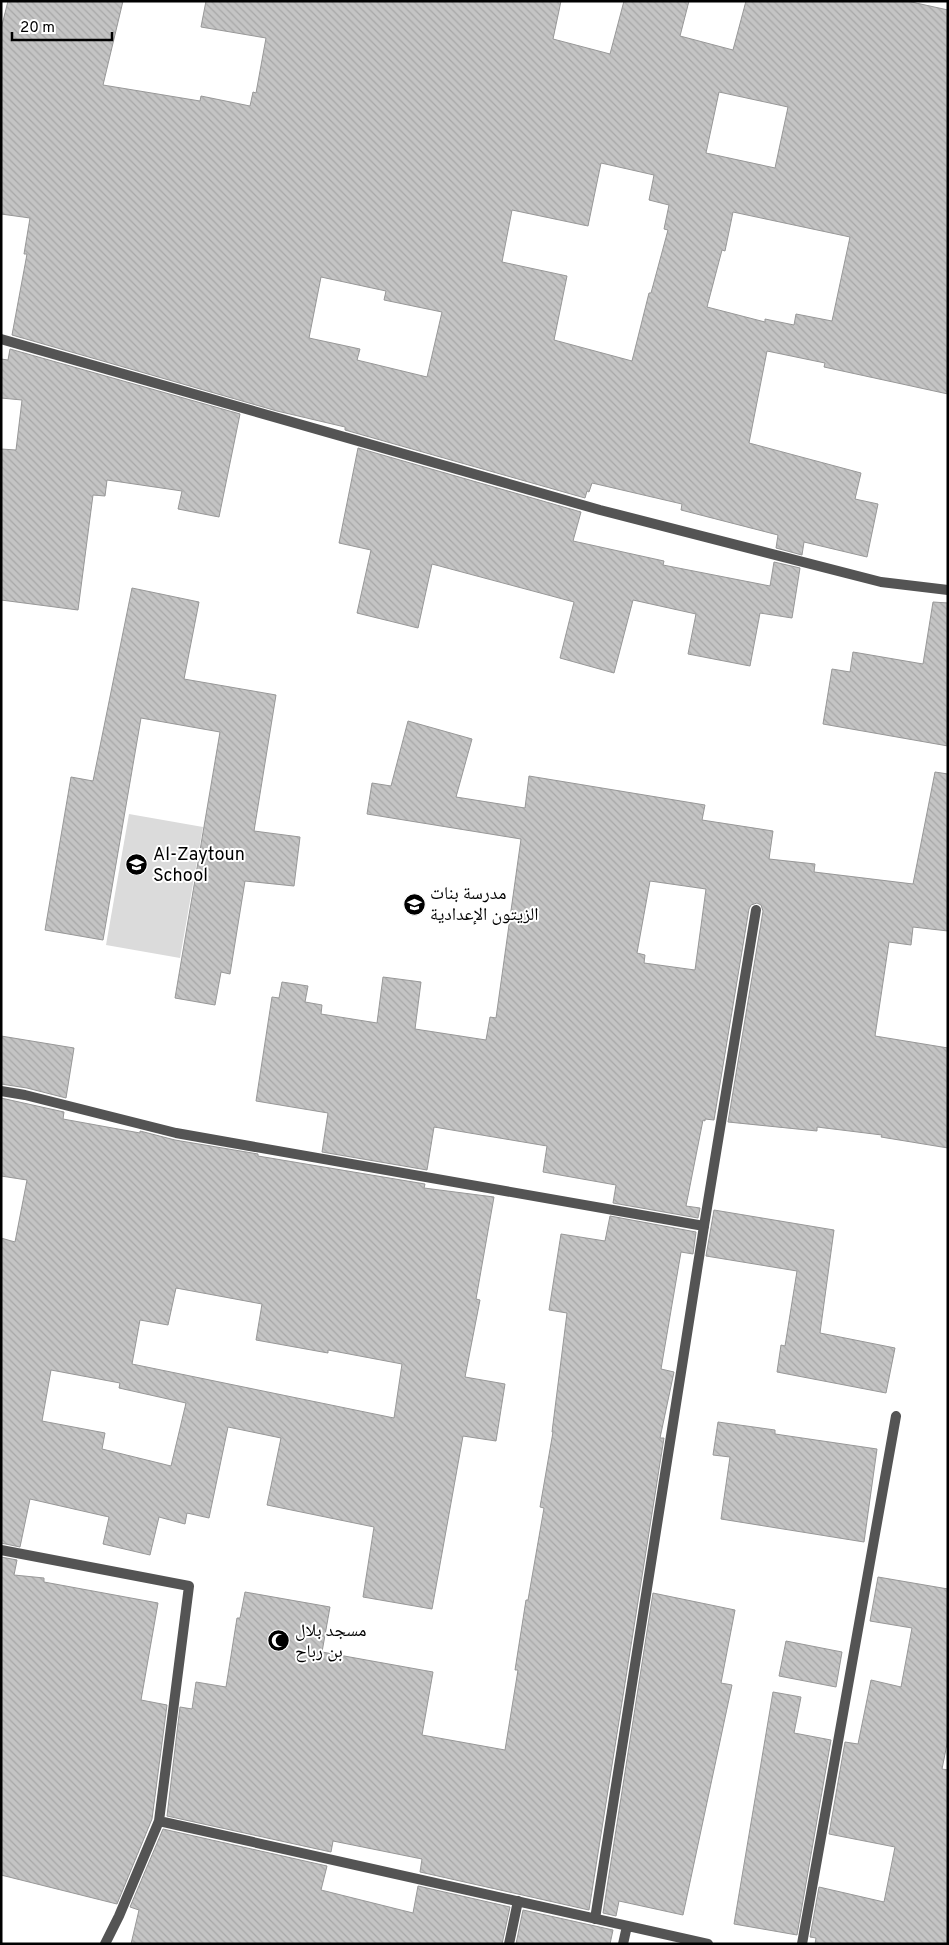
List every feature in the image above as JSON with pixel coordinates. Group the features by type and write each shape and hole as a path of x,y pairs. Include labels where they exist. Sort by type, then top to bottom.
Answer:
{"street":[{"path":"1,339 600,510 881,582 948,590"},
{"path":"596,1919 704,1226 756,910"},
{"path":"1,1091 25,1095 176,1133 704,1226"},
{"path":"802,1944 896,1416"},
{"path":"1,1550 188,1586 158,1821 119,1916 105,1944"},
{"path":"158,1821 708,1944"},
{"path":"509,1944 518,1901"},
{"path":"623,1944 626,1926"}],"shaded area":[{"path":"129,814 203,827 180,958 106,945"}],"building":[{"path":"8,1 123,1 103,85 200,101 201,96 250,106 253,92 256,93 266,38 201,27 206,1 561,1 553,39 610,54 624,1 689,1 680,36 733,50 746,1 907,1 948,10 948,394 824,367 825,363 767,351 749,443 861,473 855,499 878,504 867,557 804,542 802,555 776,548 778,535 681,510 682,504 592,483 585,498 345,430 345,427 277,411 12,335 27,254 24,254 30,218 1,214 1,29","holes":["719,92 788,107 775,168 706,153","601,163 654,175 649,200 669,205 664,229 668,230 651,293 649,293 632,361 554,340 567,276 502,262 512,210 588,226","733,212 850,237 832,321 796,314 794,325 765,319 765,322 707,307 722,250 725,251","321,277 386,291 384,300 442,312 427,377 357,360 360,349 309,338"]},
{"path":"10,349 240,414 219,517 178,509 182,491 107,480 105,496 93,495 78,610 1,600 1,449 16,450 22,400 1,398 1,359 8,360"},
{"path":"358,448 581,512 573,541 664,561 663,565 770,586 774,562 800,568 792,618 760,613 750,666 688,654 696,614 633,600 614,673 560,658 574,602 432,564 418,628 357,613 371,550 339,543"},
{"path":"132,588 199,602 184,679 276,695 254,831 300,837 294,886 245,881 230,974 221,972 215,1005 175,998 220,732 141,718 103,940 45,930 71,777 93,781"},
{"path":"933,602 948,603 948,746 823,724 832,669 850,672 853,652 923,664"},
{"path":"408,721 472,739 456,797 525,808 529,776 705,805 702,820 773,831 769,859 815,864 814,872 913,884 935,772 948,774 948,931 913,927 911,945 889,942 875,1036 948,1048 948,1148 881,1137 882,1135 817,1127 817,1131 728,1122 763,911 761,905 757,903 751,905 749,909 714,1120 703,1120 686,1206 700,1208 698,1218 613,1203 616,1185 543,1172 547,1146 434,1127 427,1170 322,1152 328,1113 256,1101 272,997 279,998 282,982 308,986 305,1002 322,1005 321,1014 377,1023 383,977 421,982 415,1029 486,1040 490,1017 496,1018 521,839 367,814 372,783 391,786","holes":["650,881 706,889 695,970 644,963 645,955 637,953"]},
{"path":"1,1036 74,1048 66,1098 27,1088 1,1084"},
{"path":"1,1098 64,1112 63,1119 140,1133 140,1131 175,1140 258,1154 258,1156 425,1184 424,1188 494,1197 476,1299 480,1300 465,1377 505,1384 496,1441 463,1436 432,1609 363,1597 374,1527 267,1505 281,1438 228,1427 209,1518 187,1513 185,1524 159,1517 150,1555 103,1544 109,1517 30,1499 20,1547 1,1543 1,1238 15,1242 27,1180 1,1176","holes":["176,1288 262,1304 256,1340 328,1353 328,1350 402,1364 394,1418 132,1364 140,1320 168,1325","51,1370 120,1383 119,1388 186,1403 171,1466 102,1449 105,1433 42,1421"]},
{"path":"714,1210 834,1230 820,1333 895,1348 886,1393 777,1372 781,1345 785,1346 797,1271 706,1256"},
{"path":"610,1216 696,1232 693,1254 681,1252 661,1369 674,1372 660,1438 664,1438 589,1910 420,1872 422,1859 333,1841 331,1852 167,1816 180,1707 192,1709 196,1682 226,1687 237,1618 240,1618 245,1592 330,1607 322,1652 433,1672 422,1735 505,1750 518,1670 515,1670 526,1600 528,1600 544,1508 540,1507 553,1432 567,1313 549,1310 561,1234 605,1241"},
{"path":"718,1422 775,1430 775,1434 877,1449 864,1542 721,1519 730,1457 713,1455"},
{"path":"1,1557 17,1560 14,1575 44,1578 44,1582 158,1603 141,1700 167,1705 152,1819 117,1904 1,1875"},
{"path":"878,1577 948,1589 948,1739 942,1769 948,1770 948,1944 815,1944 816,1938 810,1937 819,1887 884,1902 895,1847 829,1834 845,1742 858,1744 871,1680 901,1687 912,1628 870,1621"},
{"path":"653,1593 735,1610 721,1683 732,1685 683,1915 619,1901 616,1916 603,1913"},
{"path":"786,1641 842,1652 836,1687 779,1676"},
{"path":"773,1692 801,1697 794,1733 831,1740 797,1935 734,1924"},
{"path":"163,1829 327,1866 321,1890 413,1913 418,1886 510,1907 502,1944 131,1944 139,1910 130,1907"},
{"path":"523,1910 613,1930 610,1944 516,1944"}],"place":[{"name":"Al-Zaytoun School","path":"137,865"},
{"name":"مدرسة بنات الزيتون الإعدادية","path":"414,904"},
{"name":"مسجد بلال بن رباح","path":"279,1641"}]}
